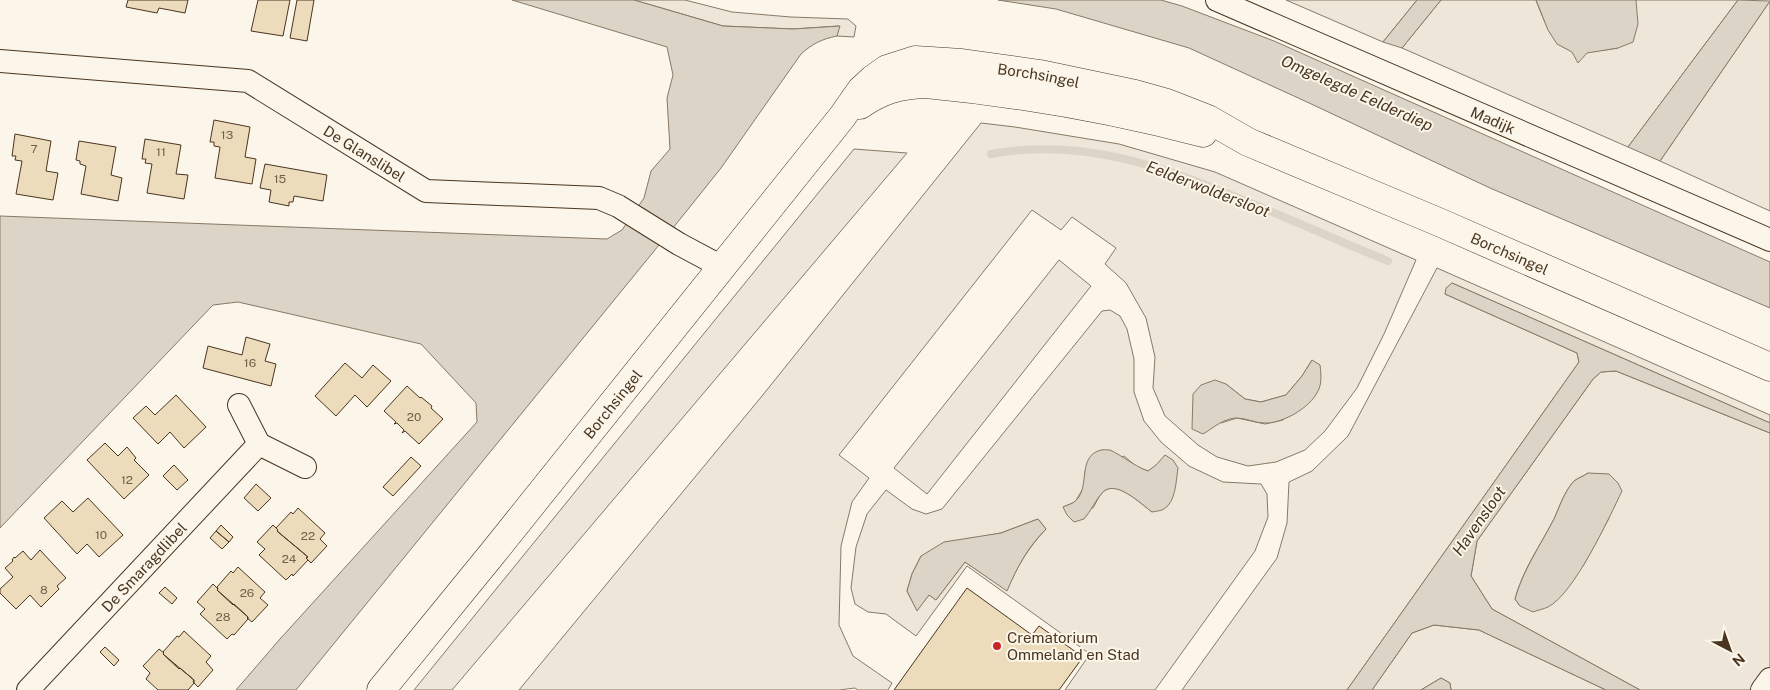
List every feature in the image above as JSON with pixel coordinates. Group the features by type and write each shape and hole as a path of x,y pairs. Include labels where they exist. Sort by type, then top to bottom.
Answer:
{"main road":[{"name":"Borchsingel","path":"381,690 842,117 861,90 887,69 915,60 937,60 1040,74 1135,94 1167,103 1208,119 1248,142 1441,222 1770,367"}],"street":[{"name":"Madijk","path":"1217,0 1770,240"},
{"name":"De Glanslibel","path":"0,61 248,81 426,191 599,198 618,206 679,244 722,267"},
{"path":"239,405 259,444 305,467"},
{"name":"De Smaragdlibel","path":"28,690 259,444"},
{"path":"1762,690 1770,679"}],"shaded area":[{"path":"634,0 685,0 732,12 848,19 856,26 854,37 837,36 839,26 793,29 723,26"},
{"path":"1286,0 1417,0 1383,42"},
{"path":"1441,0 1536,0 1549,31 1556,41 1573,51 1584,52 1618,48 1636,0 1738,0 1628,147 1402,48"},
{"path":"1770,1 1770,211 1660,161"},
{"path":"981,123 1119,144 1215,172 1416,260 1384,334 1357,388 1325,431 1305,450 1276,462 1248,466 1217,457 1198,445 1165,416 1153,388 1155,357 1146,318 1126,283 1105,264 1116,248 1072,217 1061,230 1032,210 839,455 869,478 852,502 841,546 839,625 853,656 892,683 888,690 858,690 855,688 839,690 519,690 762,396","holes":["1312,360 1283,420 1265,424 1237,418 1221,423 1226,384 1245,399 1261,402 1286,395 1302,376"]},
{"path":"854,149 907,153 452,690 414,690"},
{"path":"1059,260 1091,286 927,494 894,468"},
{"path":"1437,268 1770,415 1770,423 1452,283 1445,294 1577,353 1579,362 1347,690 1182,690 1277,558 1287,523 1289,482 1312,471 1348,436"},
{"path":"1110,310 1120,316 1127,329 1134,359 1134,392 1144,421 1161,442 1189,466 1223,482 1261,484 1267,494 1268,517 1255,551 1155,690 1065,690 1090,654 967,566 916,636 886,614 868,612 855,604 851,588 856,547 867,514 886,490 912,509 926,514 942,509 1102,311","holes":["1124,456 1137,467 1148,471 1156,466 1152,512 1129,494 1109,488 1099,497 1093,508 1063,507 1075,502 1084,487 1085,471","1038,519 1046,529 1024,558 1007,590 965,562 936,600 929,595 917,610 907,591 912,574 921,556 975,538 1001,533"]},
{"path":"1616,371 1770,433 1770,690 1640,690 1492,609 1471,576 1477,541 1593,379 1601,372","holes":["1588,473 1609,518 1583,566 1520,606 1515,599 1522,578 1554,519 1565,494 1574,481"]},
{"path":"1434,625 1479,630 1606,690 1451,690 1450,683 1441,678 1421,690 1372,690 1412,633"}],"water":[{"path":"512,0 634,0 723,26 793,29 840,26 837,36 818,42 801,54 721,168 296,690 236,690 477,422 476,403 421,344 238,302 213,305 0,528 0,216 607,239 622,230 644,198 651,171 670,149 667,98 673,75 667,47"},
{"name":"Omgelegde Eelderdiep","path":"998,0 1161,0 1182,6 1274,41 1770,262 1770,308 1490,188 1189,48 1056,9"},
{"path":"1417,0 1441,0 1402,48 1383,42"},
{"path":"1536,0 1636,0 1638,24 1633,42 1618,48 1587,53 1578,63 1572,52 1557,44 1548,30"},
{"path":"1738,0 1770,1 1660,161 1628,147"},
{"name":"Havensloot","path":"1452,283 1770,423 1770,433 1616,371 1601,372 1593,379 1477,541 1471,576 1492,609 1640,690 1606,690 1479,630 1434,625 1412,633 1372,690 1347,690 1579,362 1577,353 1445,294 1446,288"},
{"path":"1312,360 1320,365 1321,378 1319,388 1309,403 1295,414 1271,423 1232,418 1203,434 1192,429 1193,394 1201,385 1215,380 1226,384 1245,399 1261,402 1286,395 1302,376"},
{"path":"1100,450 1110,450 1148,471 1165,455 1173,460 1178,468 1175,490 1168,506 1160,511 1152,512 1121,490 1107,489 1102,493 1084,519 1074,522 1067,515 1063,507 1073,503 1079,497 1086,467 1092,455"},
{"path":"1588,473 1609,474 1618,483 1622,491 1590,554 1569,587 1548,607 1533,612 1520,606 1515,599 1518,588 1554,519 1562,499 1574,481"},
{"path":"1038,519 1046,529 1024,558 1007,591 965,562 936,600 929,595 917,611 907,591 912,574 921,556 944,542 1001,533"},
{"path":"1441,678 1450,683 1451,690 1421,690"}],"building":[{"path":"128,0 188,0 185,13 159,8 157,13 126,7"},
{"path":"258,0 290,0 283,36 251,31"},
{"path":"297,0 314,0 307,41 290,38"},
{"path":"214,120 250,127 245,157 256,159 252,184 215,178 220,147 214,146 214,142 210,142"},
{"path":"15,134 51,141 46,171 58,173 53,200 16,194 22,161 15,160 16,156 12,156"},
{"path":"145,139 181,145 176,174 188,175 184,199 147,193 152,164 145,163 146,159 142,159"},
{"path":"79,141 116,147 111,175 122,178 118,201 81,194 86,166 76,160"},
{"path":"265,164 327,175 323,201 294,196 293,202 289,202 289,206 269,202 271,190 260,188"},
{"path":"246,337 270,344 265,361 276,364 271,386 203,368 208,346 242,355"},
{"path":"345,363 362,378 373,365 391,381 367,407 355,395 336,416 315,396"},
{"path":"407,386 432,406 431,408 443,419 419,444 405,431 402,433 404,430 397,423 394,424 396,422 384,411"},
{"path":"176,395 206,427 184,448 170,432 158,444 133,418 146,406 155,415"},
{"path":"105,443 118,456 127,447 136,458 134,460 149,475 124,499 87,460"},
{"path":"411,457 421,466 393,496 383,487"},
{"path":"174,465 188,480 177,490 163,476"},
{"path":"256,484 271,498 258,511 244,498"},
{"path":"88,498 123,535 99,557 87,544 77,554 44,518 62,501 73,512"},
{"path":"298,508 325,533 320,539 327,546 311,563 306,558 308,557 277,531 276,528 291,512 293,514"},
{"path":"221,525 233,537 229,542 216,531"},
{"path":"273,525 277,531 308,557 306,558 308,560 293,576 292,574 286,580 259,555 265,549 257,542"},
{"path":"216,531 229,542 222,549 210,538"},
{"path":"40,550 66,578 57,586 59,589 41,607 30,595 16,609 0,593 0,589 13,577 5,568 13,561 14,557 23,551 31,560"},
{"path":"238,567 265,592 260,598 268,605 252,622 217,590 217,587 231,571 233,573"},
{"path":"213,584 217,590 248,617 234,635 232,634 227,639 200,614 205,609 197,602"},
{"path":"165,587 177,598 172,604 159,593"},
{"name":"Crematorium Ommeland en Stad","path":"967,588 1032,635 1039,626 1083,657 1059,690 894,690"},
{"path":"184,631 211,656 206,662 213,670 198,687 193,682 194,680 163,654 177,636 179,637"},
{"path":"105,647 119,660 114,666 100,652"},
{"path":"159,649 194,680 194,683 188,690 158,690 146,679 150,673 143,666"}],"waterway":[{"name":"Eelderwoldersloot","path":"991,154 1059,149 1123,158 1217,189 1388,261"}],"place":[{"name":"Crematorium Ommeland en Stad","path":"997,646"}]}
